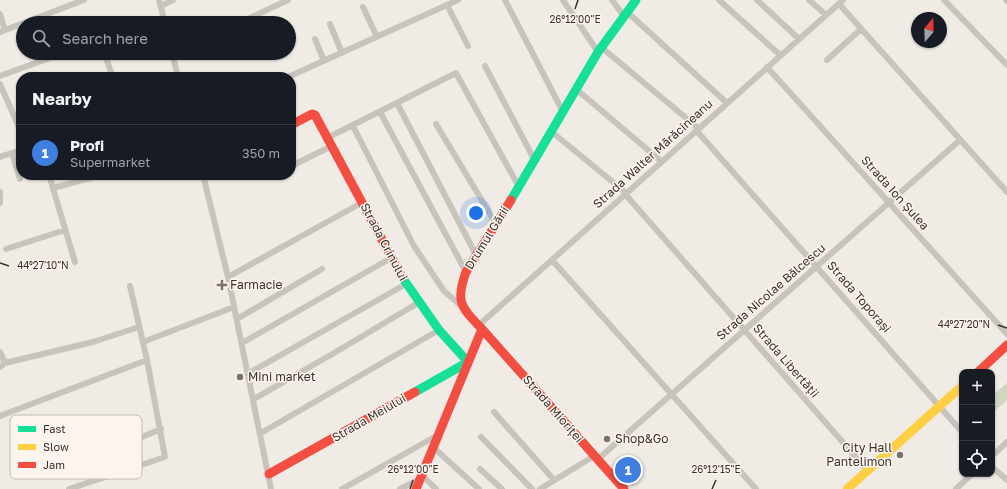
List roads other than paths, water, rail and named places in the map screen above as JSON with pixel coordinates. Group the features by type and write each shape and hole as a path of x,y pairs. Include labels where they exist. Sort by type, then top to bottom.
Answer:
{"street":[{"path":"42,16 84,0"},
{"path":"163,16 160,3 173,0"},
{"path":"254,16 288,0"},
{"path":"296,73 447,6 457,0"},
{"path":"505,0 563,112"},
{"name":"Strada Toporași","path":"563,0 600,50 697,129 959,428"},
{"path":"612,0 727,103"},
{"name":"Drumul Gării","path":"459,304 459,293 466,272 535,161 600,50 625,13 636,0"},
{"path":"719,0 780,56"},
{"path":"758,0 799,39"},
{"path":"809,0 826,15"},
{"path":"944,0 1007,65"},
{"path":"841,2 861,29 1007,192"},
{"name":"Strada Walter Mărăcineanu","path":"480,327 661,161 841,2"},
{"path":"447,6 468,46"},
{"path":"363,7 377,37"},
{"path":"0,14 2,31 16,26"},
{"path":"330,24 342,53"},
{"path":"828,60 861,29"},
{"path":"315,39 324,61"},
{"path":"0,76 44,60"},
{"path":"107,60 111,72"},
{"path":"174,60 177,72"},
{"path":"485,66 535,161"},
{"name":"Strada Ion Șulea","path":"768,67 1007,334"},
{"path":"296,163 353,126 456,73 519,186"},
{"path":"0,84 16,121"},
{"path":"576,89 661,161"},
{"path":"397,103 476,255"},
{"path":"380,112 466,272"},
{"name":"Strada Crinului","path":"296,122 314,113 406,284 418,303 439,330 468,362"},
{"path":"436,124 496,224"},
{"path":"353,126 414,246 444,291 459,304 480,327 440,434 416,489"},
{"name":"Strada Libertății","path":"552,132 626,193 868,471"},
{"name":"Strada Nicolae Bălcescu","path":"540,489 596,458 672,395 960,140"},
{"path":"0,157 16,152"},
{"path":"12,153 16,166"},
{"path":"51,180 75,262"},
{"path":"53,188 83,180"},
{"path":"204,180 228,277 272,489"},
{"path":"0,192 0,203"},
{"path":"228,277 363,202"},
{"path":"6,249 65,230"},
{"path":"242,343 391,258"},
{"path":"552,260 756,489"},
{"path":"237,319 322,269"},
{"path":"248,373 406,284"},
{"path":"130,286 147,360 165,457 142,465"},
{"path":"254,399 334,354 418,303"},
{"path":"143,342 234,307"},
{"path":"0,352 2,365 93,342 139,327"},
{"name":"Strada Mioriței","path":"480,327 624,489"},
{"path":"261,433 439,330"},
{"path":"981,369 1007,345"},
{"path":"0,416 147,360"},
{"name":"Strada Meiului","path":"269,474 468,362"},
{"path":"847,489 959,389"},
{"path":"494,412 554,480"},
{"path":"142,437 161,429"},
{"path":"342,489 440,434"},
{"path":"481,437 532,489"},
{"path":"995,453 1007,442"},
{"path":"434,448 479,489"},
{"path":"480,469 502,489"},
{"path":"995,470 1007,480"},
{"path":"400,489 421,477"},
{"path":"421,477 436,489"},
{"path":"956,489 969,477"},
{"path":"69,489 99,479"}],"place":[{"name":"Farmacie","path":"222,285"},
{"name":"Mini market","path":"240,377"},
{"name":"Shop&Go","path":"607,439"},
{"name":"City Hall Pantelimon","path":"900,455"},
{"name":"Profi","path":"628,470"}]}
